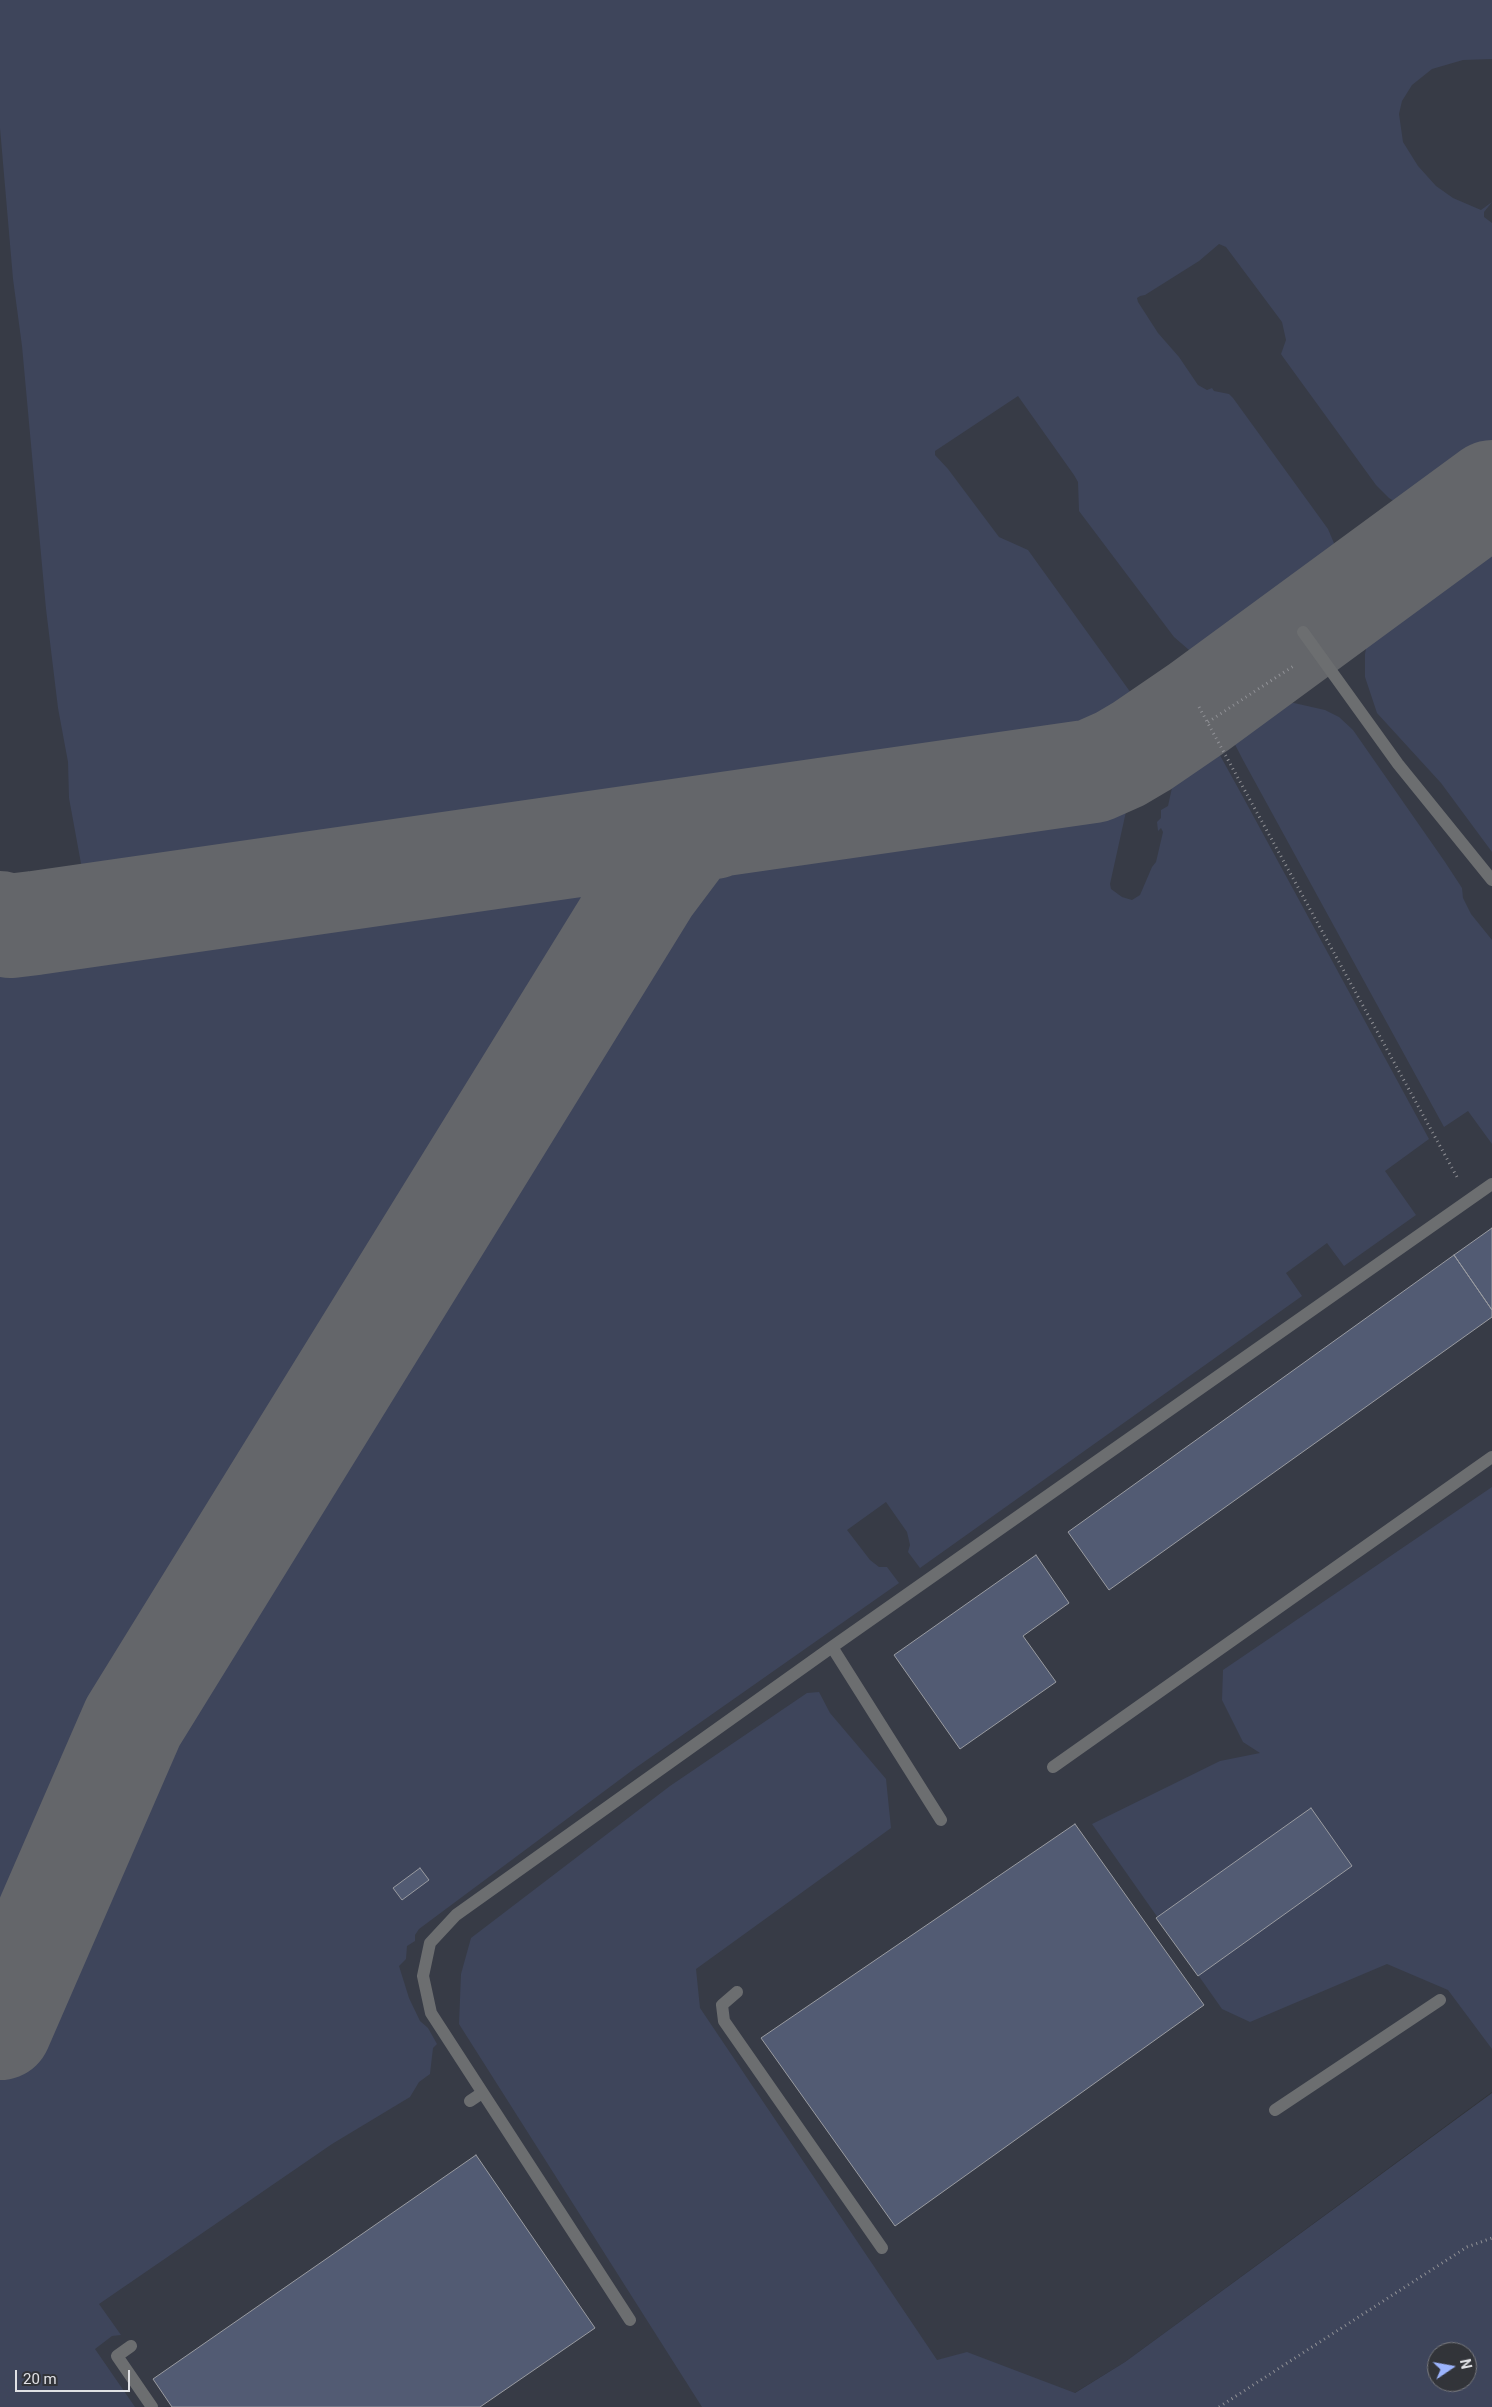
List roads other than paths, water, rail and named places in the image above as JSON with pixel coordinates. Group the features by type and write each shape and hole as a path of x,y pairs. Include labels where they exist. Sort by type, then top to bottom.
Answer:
{"lane":[{"path":"1303,632 1398,764 1492,880"},
{"path":"630,2320 431,2013 423,1976 430,1943 456,1915 832,1647 1492,1184"},
{"path":"1053,1767 1492,1457"},
{"path":"832,1647 941,1820"},
{"path":"737,1992 722,2005 724,2021 882,2248"},
{"path":"1276,2110 1440,2000"},
{"path":"470,2101 482,2093"},
{"path":"131,2346 117,2356 152,2407"}]}
